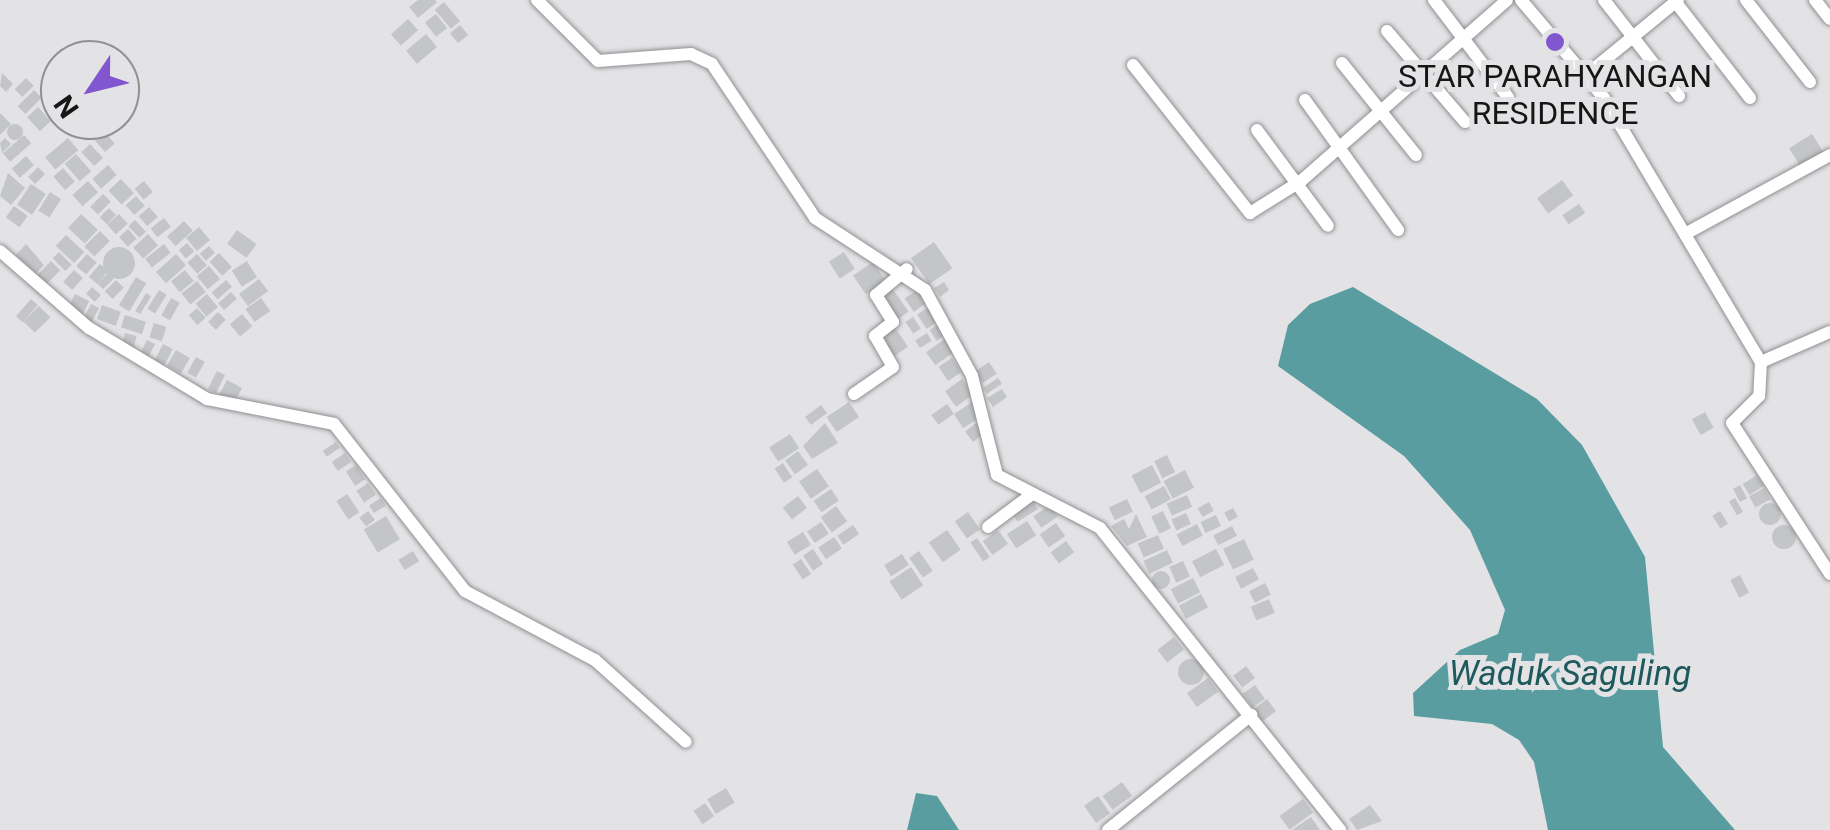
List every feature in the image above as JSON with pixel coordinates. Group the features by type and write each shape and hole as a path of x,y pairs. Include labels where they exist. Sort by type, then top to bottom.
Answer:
{"street":[{"path":"537,0 598,61 691,54 712,64 816,218 906,269 972,376 990,464 1030,495 1071,505 1100,528 1340,830"},
{"path":"1434,0 1508,97"},
{"path":"1133,65 1250,214 1297,184 1508,0"},
{"path":"1521,0 1585,76 1686,234 1760,362 1758,396 1732,424 1830,574"},
{"path":"1604,0 1679,96"},
{"path":"1746,0 1810,82"},
{"path":"1815,0 1830,19"},
{"path":"1585,76 1676,1 1750,98"},
{"path":"1387,31 1464,122"},
{"path":"1342,63 1416,156"},
{"path":"1305,100 1398,230"},
{"path":"1257,130 1328,226"},
{"path":"1686,234 1830,155"},
{"path":"0,251 88,328 207,399 334,424 466,591 595,660 686,742"},
{"path":"854,394 893,367 876,336 893,322 876,295 906,269"},
{"path":"1760,362 1830,332"},
{"path":"988,527 1030,495"},
{"path":"1108,830 1251,715"}],"water":[{"name":"Waduk Saguling","path":"1353,287 1537,399 1582,445 1645,557 1663,747 1735,830 1548,830 1534,762 1519,740 1492,724 1414,716 1413,693 1460,650 1498,634 1505,610 1470,530 1404,456 1278,366 1288,325 1310,304"},
{"path":"916,793 937,796 959,830 907,830"}],"building":[{"path":"418,0 437,2 418,18 409,7"},
{"path":"444,2 460,21 451,29 435,10"},
{"path":"436,14 447,28 436,37 425,23"},
{"path":"408,19 418,30 401,46 391,34"},
{"path":"460,25 468,35 458,43 450,33"},
{"path":"426,34 437,47 417,64 406,51"},
{"path":"2,73 13,84 6,92 0,86"},
{"path":"26,78 34,86 22,97 15,89"},
{"path":"34,90 40,100 26,114 18,106"},
{"path":"38,107 40,109 40,131 27,117"},
{"path":"0,113 11,124 0,135"},
{"path":"15,124 23,132 15,140 7,132"},
{"path":"1812,134 1824,153 1801,167 1789,148"},
{"path":"24,135 31,143 10,162 3,153"},
{"path":"5,138 11,144 2,153 0,143"},
{"path":"70,140 78,150 55,170 45,157"},
{"path":"94,140 112,140 115,144 105,152"},
{"path":"90,144 103,158 94,166 81,152"},
{"path":"76,154 91,171 80,181 65,164"},
{"path":"26,156 34,165 20,178 12,169"},
{"path":"108,165 117,175 101,189 92,179"},
{"path":"38,167 45,174 35,184 28,177"},
{"path":"63,168 75,182 65,190 53,177"},
{"path":"8,173 25,188 11,205 0,196"},
{"path":"121,179 134,193 122,204 109,191"},
{"path":"1562,180 1573,195 1548,214 1537,198"},
{"path":"88,181 98,192 82,206 72,195"},
{"path":"144,181 153,192 143,199 135,189"},
{"path":"31,184 46,194 32,215 17,205"},
{"path":"50,192 61,199 49,218 38,211"},
{"path":"103,194 111,202 98,215 90,207"},
{"path":"136,196 145,206 134,215 126,205"},
{"path":"1579,204 1585,213 1569,224 1562,215"},
{"path":"14,206 28,216 20,227 6,217"},
{"path":"149,207 158,217 147,226 139,216"},
{"path":"109,208 116,215 107,224 100,217"},
{"path":"81,214 98,230 85,244 68,228"},
{"path":"119,214 128,224 116,234 107,225"},
{"path":"164,218 171,227 157,237 151,228"},
{"path":"135,220 146,232 139,238 128,226"},
{"path":"184,221 193,231 176,246 167,236"},
{"path":"199,227 210,240 197,251 186,238"},
{"path":"128,229 137,239 128,247 119,237"},
{"path":"237,230 256,244 246,258 227,244"},
{"path":"100,231 110,241 94,256 84,247"},
{"path":"148,234 158,245 143,259 133,247"},
{"path":"66,235 84,252 74,263 56,246"},
{"path":"934,242 952,268 929,284 911,258"},
{"path":"187,243 194,251 186,259 179,250"},
{"path":"26,244 44,265 36,274 16,255"},
{"path":"164,244 171,253 152,267 145,259"},
{"path":"209,246 215,253 206,261 200,254"},
{"path":"119,247 131,251 135,263 131,275 119,279 107,275 103,263 107,251"},
{"path":"59,252 72,265 65,271 53,258"},
{"path":"844,252 855,269 840,279 829,262"},
{"path":"219,253 232,267 222,276 209,262"},
{"path":"87,254 97,263 86,275 76,266"},
{"path":"176,254 186,265 166,283 156,272"},
{"path":"197,254 207,265 197,274 187,263"},
{"path":"51,261 60,270 47,284 38,274"},
{"path":"247,261 257,277 242,287 232,271"},
{"path":"873,262 886,281 866,294 853,275"},
{"path":"100,264 108,271 97,284 89,277"},
{"path":"209,266 220,279 208,289 197,276"},
{"path":"74,270 83,278 72,290 63,282"},
{"path":"185,270 194,281 180,292 171,281"},
{"path":"108,273 114,279 103,289 97,284"},
{"path":"136,277 146,283 129,311 119,305"},
{"path":"259,279 268,291 248,306 239,294"},
{"path":"116,280 124,288 112,299 105,291"},
{"path":"226,280 232,287 218,299 212,292"},
{"path":"197,281 206,292 190,304 181,294"},
{"path":"944,282 949,290 940,297 934,288"},
{"path":"92,287 101,295 95,302 86,294"},
{"path":"892,288 909,312 897,320 881,296"},
{"path":"159,290 167,295 155,313 147,309"},
{"path":"917,290 926,303 914,312 905,299"},
{"path":"231,292 237,299 224,310 218,303"},
{"path":"146,293 151,296 140,314 135,311"},
{"path":"75,294 89,301 81,317 67,310"},
{"path":"207,294 218,307 206,317 196,304"},
{"path":"171,298 180,303 170,320 161,315"},
{"path":"261,298 270,311 255,322 245,309"},
{"path":"31,299 38,305 23,322 16,316"},
{"path":"91,304 99,308 90,325 82,321"},
{"path":"102,305 121,312 116,326 97,319"},
{"path":"39,306 50,317 35,333 23,322"},
{"path":"929,307 938,321 927,329 917,315"},
{"path":"197,308 206,318 198,325 189,315"},
{"path":"218,312 226,320 216,330 208,322"},
{"path":"242,314 252,326 240,337 230,324"},
{"path":"125,315 146,322 142,334 121,327"},
{"path":"913,317 921,329 913,334 906,322"},
{"path":"154,323 166,327 162,341 149,337"},
{"path":"939,324 946,335 937,341 930,330"},
{"path":"894,326 908,347 894,356 880,336"},
{"path":"125,333 137,336 133,349 122,347"},
{"path":"927,333 932,341 920,348 915,340"},
{"path":"945,339 954,352 935,365 926,352"},
{"path":"147,340 155,344 148,358 140,354"},
{"path":"163,344 173,349 165,365 155,360"},
{"path":"176,350 190,358 181,374 167,366"},
{"path":"196,357 205,362 196,378 187,373"},
{"path":"952,358 961,372 948,381 939,367"},
{"path":"989,362 997,374 983,383 975,372"},
{"path":"217,371 225,375 216,393 208,389"},
{"path":"998,378 1002,384 987,394 983,388"},
{"path":"962,379 973,394 956,407 945,391"},
{"path":"227,380 242,388 234,403 219,395"},
{"path":"1002,389 1007,397 993,407 987,398"},
{"path":"974,401 983,415 963,428 954,414"},
{"path":"849,402 859,417 837,432 827,417"},
{"path":"947,404 954,414 938,425 931,415"},
{"path":"821,405 827,413 811,425 805,417"},
{"path":"1705,412 1714,428 1701,435 1692,419"},
{"path":"825,423 838,443 812,459 803,446"},
{"path":"976,423 984,433 973,442 965,432"},
{"path":"790,434 799,448 778,462 769,448"},
{"path":"336,442 340,448 327,457 323,451"},
{"path":"798,451 808,465 795,474 785,460"},
{"path":"345,453 351,462 338,471 332,462"},
{"path":"1167,455 1175,472 1162,478 1154,461"},
{"path":"783,463 792,477 784,483 775,468"},
{"path":"356,465 365,479 355,486 346,472"},
{"path":"1152,465 1161,483 1141,493 1132,475"},
{"path":"817,469 829,486 811,499 799,482"},
{"path":"1185,470 1194,488 1173,499 1164,481"},
{"path":"1757,475 1764,486 1749,495 1743,484"},
{"path":"368,483 376,495 364,502 356,491"},
{"path":"1740,485 1747,498 1740,502 1733,489"},
{"path":"1164,486 1171,499 1152,510 1145,496"},
{"path":"1764,488 1770,499 1755,508 1749,496"},
{"path":"831,489 839,501 821,512 814,501"},
{"path":"347,494 359,512 349,520 336,501"},
{"path":"1187,495 1192,507 1172,516 1167,504"},
{"path":"798,496 807,508 792,519 783,507"},
{"path":"381,498 386,506 374,513 369,505"},
{"path":"1031,498 1038,509 1018,522 1011,511"},
{"path":"1735,498 1743,512 1737,515 1729,502"},
{"path":"1127,499 1133,512 1115,520 1109,507"},
{"path":"1209,502 1214,511 1202,517 1198,508"},
{"path":"1770,503 1778,506 1778,522 1770,525 1762,522 1759,514 1762,506"},
{"path":"1050,505 1058,517 1041,528 1033,516"},
{"path":"836,506 847,521 832,533 821,517"},
{"path":"1233,508 1238,517 1229,522 1224,513"},
{"path":"368,511 375,520 366,526 359,518"},
{"path":"1163,511 1171,528 1159,534 1151,516"},
{"path":"1720,511 1728,524 1720,528 1712,516"},
{"path":"968,512 980,529 967,538 955,521"},
{"path":"1186,513 1191,524 1176,530 1171,520"},
{"path":"1136,514 1147,537 1127,546 1111,526 1124,519 1129,529"},
{"path":"1216,515 1221,526 1205,533 1200,522"},
{"path":"386,516 400,539 378,553 364,529"},
{"path":"1027,521 1036,535 1016,548 1007,534"},
{"path":"821,522 829,534 815,543 807,532"},
{"path":"1056,523 1065,536 1049,548 1040,534"},
{"path":"1197,524 1203,536 1182,546 1177,534"},
{"path":"853,525 859,534 843,545 837,536"},
{"path":"1784,525 1796,537 1784,549 1772,537"},
{"path":"1232,526 1237,536 1218,545 1213,536"},
{"path":"947,530 961,550 943,562 929,543"},
{"path":"998,530 1008,544 993,555 983,541"},
{"path":"803,532 811,545 795,555 787,542"},
{"path":"1158,535 1164,549 1144,557 1138,544"},
{"path":"834,537 842,549 826,559 818,548"},
{"path":"977,538 990,557 983,562 970,542"},
{"path":"1244,539 1254,560 1233,570 1223,549"},
{"path":"1066,541 1074,552 1059,563 1051,552"},
{"path":"813,549 823,564 813,571 803,556"},
{"path":"1216,549 1224,565 1200,577 1192,561"},
{"path":"1167,550 1173,563 1149,574 1143,561"},
{"path":"413,551 419,561 405,570 398,560"},
{"path":"919,551 933,571 923,578 909,558"},
{"path":"902,554 909,565 891,576 884,565"},
{"path":"801,559 811,574 803,580 793,565"},
{"path":"1183,561 1190,577 1176,583 1169,567"},
{"path":"911,567 923,585 902,600 889,582"},
{"path":"1253,568 1259,580 1241,589 1235,577"},
{"path":"1161,571 1170,580 1161,589 1152,580"},
{"path":"1740,575 1749,593 1739,598 1730,580"},
{"path":"1193,578 1200,592 1178,604 1171,589"},
{"path":"1265,583 1271,595 1255,603 1249,591"},
{"path":"1201,594 1208,607 1186,619 1179,606"},
{"path":"1269,599 1275,613 1256,621 1251,607"},
{"path":"1174,637 1184,650 1167,663 1157,650"},
{"path":"1191,659 1200,663 1204,672 1200,681 1191,685 1182,681 1178,672 1182,663"},
{"path":"1246,666 1255,678 1242,688 1233,676"},
{"path":"1208,678 1218,692 1197,707 1187,693"},
{"path":"1255,685 1265,699 1253,708 1243,694"},
{"path":"1267,699 1276,711 1260,723 1251,711"},
{"path":"1122,782 1132,796 1113,810 1103,796"},
{"path":"726,788 735,803 716,814 707,799"},
{"path":"1098,796 1110,813 1096,823 1084,806"},
{"path":"1303,799 1313,813 1290,830 1280,816"},
{"path":"705,803 714,816 703,824 694,811"},
{"path":"1370,805 1382,821 1357,830 1349,819"},
{"path":"1311,817 1320,830 1292,830"}],"place":[{"name":"STAR PARAHYANGAN RESIDENCE","path":"1555,42"}]}
